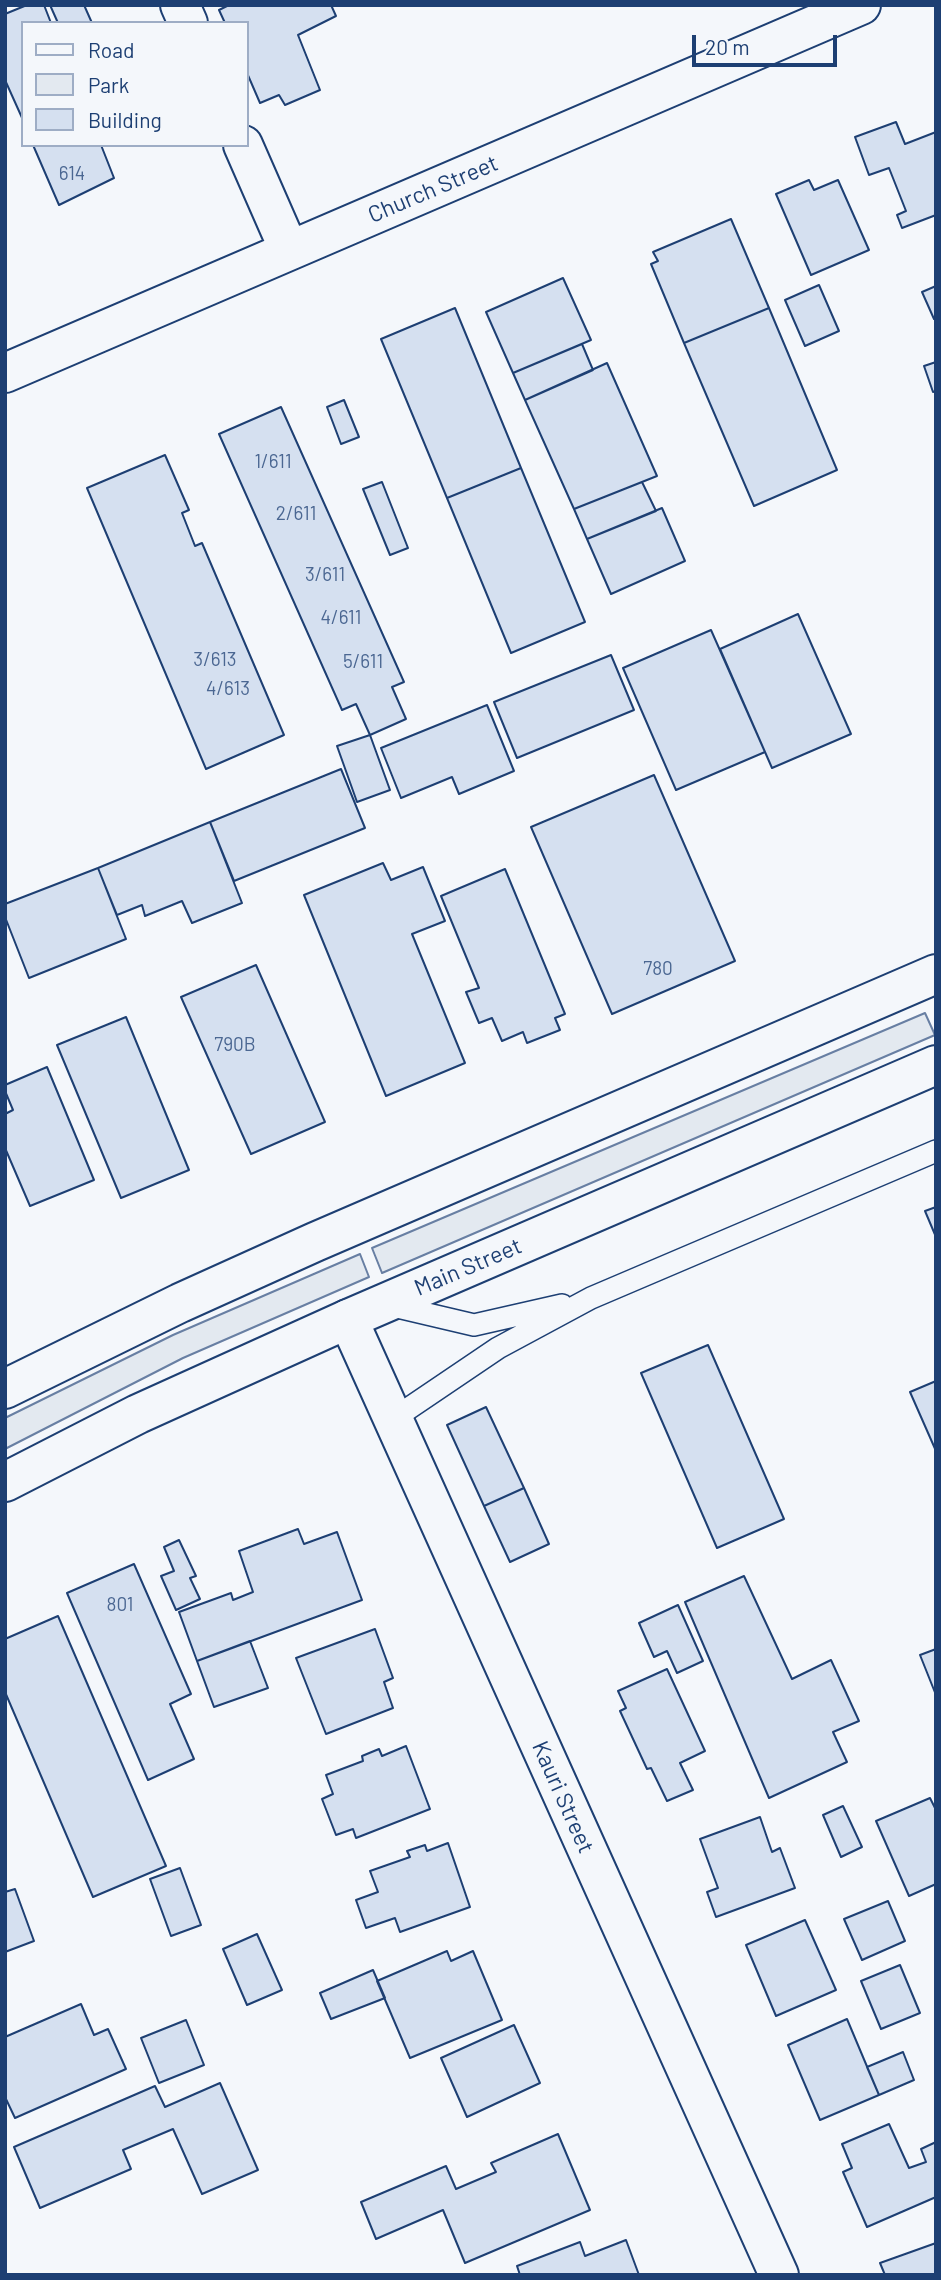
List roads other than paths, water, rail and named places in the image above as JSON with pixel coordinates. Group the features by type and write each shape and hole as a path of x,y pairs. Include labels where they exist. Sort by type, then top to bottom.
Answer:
{"main road":[{"path":"180,5 187,21"},
{"name":"Church Street","path":"5,373 861,5"},
{"path":"244,147 289,250"},
{"path":"5,1389 180,1303 315,1241 936,974"},
{"name":"Main Street","path":"5,1482 138,1414 348,1319 936,1065"},
{"name":"Kauri Street","path":"348,1319 779,2275"}],"lane":[{"path":"393,1419 498,1348 591,1298 936,1151"},
{"path":"383,1304 474,1325 591,1298"}]}
